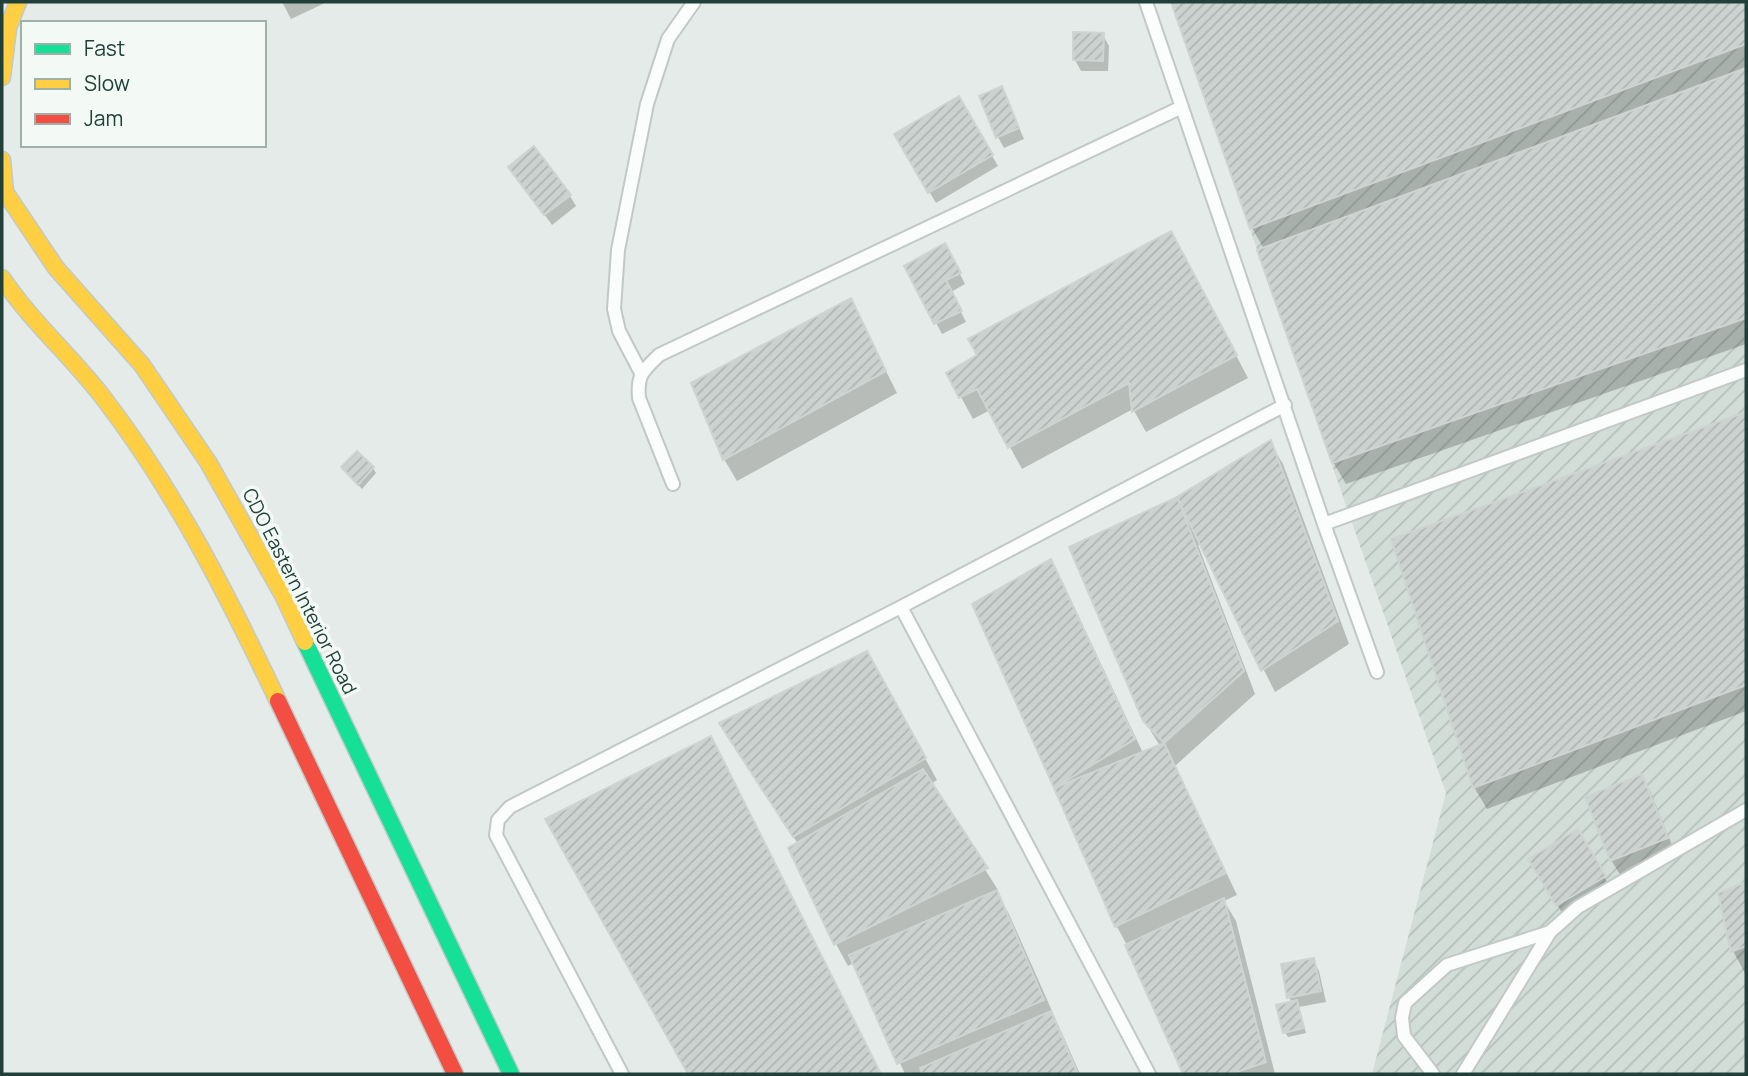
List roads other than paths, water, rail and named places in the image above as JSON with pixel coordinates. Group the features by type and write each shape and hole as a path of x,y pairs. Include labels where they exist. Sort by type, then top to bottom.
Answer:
{"main road":[{"path":"2,77 8,28 18,2"},
{"name":"CDO Eastern Interior Road","path":"2,160 5,192 56,268 142,365 208,462 283,595 511,1074"},
{"path":"2,278 16,299 102,396 165,488 238,618 455,1074"}],"lane":[{"path":"641,373 619,331 614,309 618,250 647,104 668,39 694,2"},
{"path":"1146,2 1377,672"},
{"path":"673,484 639,398 638,384 641,373 659,355 1182,107"},
{"path":"1324,524 1746,370"},
{"path":"622,1074 496,835 498,820 510,807 901,607 1285,405"},
{"path":"901,607 1149,1074"},
{"path":"1463,1074 1550,932 1578,907 1746,810"},
{"path":"1433,1074 1404,1036 1402,1018 1405,1003 1447,965 1550,932"}]}
